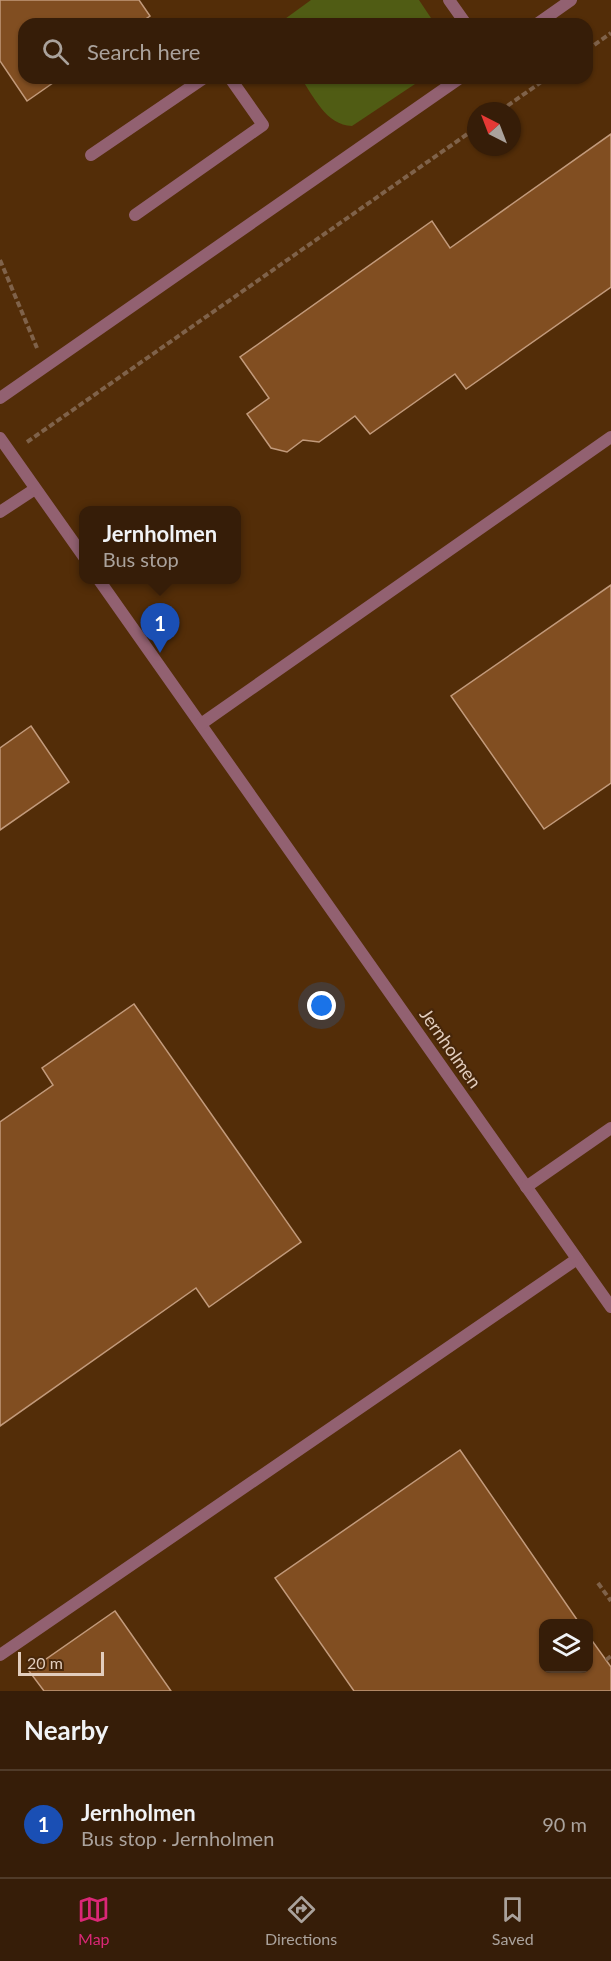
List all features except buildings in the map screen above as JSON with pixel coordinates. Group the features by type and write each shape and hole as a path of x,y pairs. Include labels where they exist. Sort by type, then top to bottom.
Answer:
{"street":[{"path":"449,0 462,18"},
{"path":"546,18 571,0"},
{"path":"91,155 195,84"},
{"path":"135,215 263,125 234,84"},
{"path":"0,398 451,84"},
{"path":"201,724 611,437"},
{"path":"0,438 79,550"},
{"path":"0,512 35,489"},
{"name":"Jernholmen","path":"103,584 611,1307"},
{"path":"526,1187 611,1128"},
{"path":"0,1655 577,1259"}],"path":[{"path":"593,46 611,33"},
{"path":"513,102 538,84"},
{"path":"10,453 467,134"},
{"path":"0,260 45,367"},
{"path":"598,1583 611,1601"},
{"path":"606,1660 611,1656"}],"shaded area":[{"path":"0,0 611,0 611,1691 0,1691"}],"green space":[{"path":"311,0 419,0 431,18 286,18"},
{"path":"305,84 415,84 352,126 335,121 316,101"}],"place":[{"name":"Jernholmen","path":"160,653"}]}
